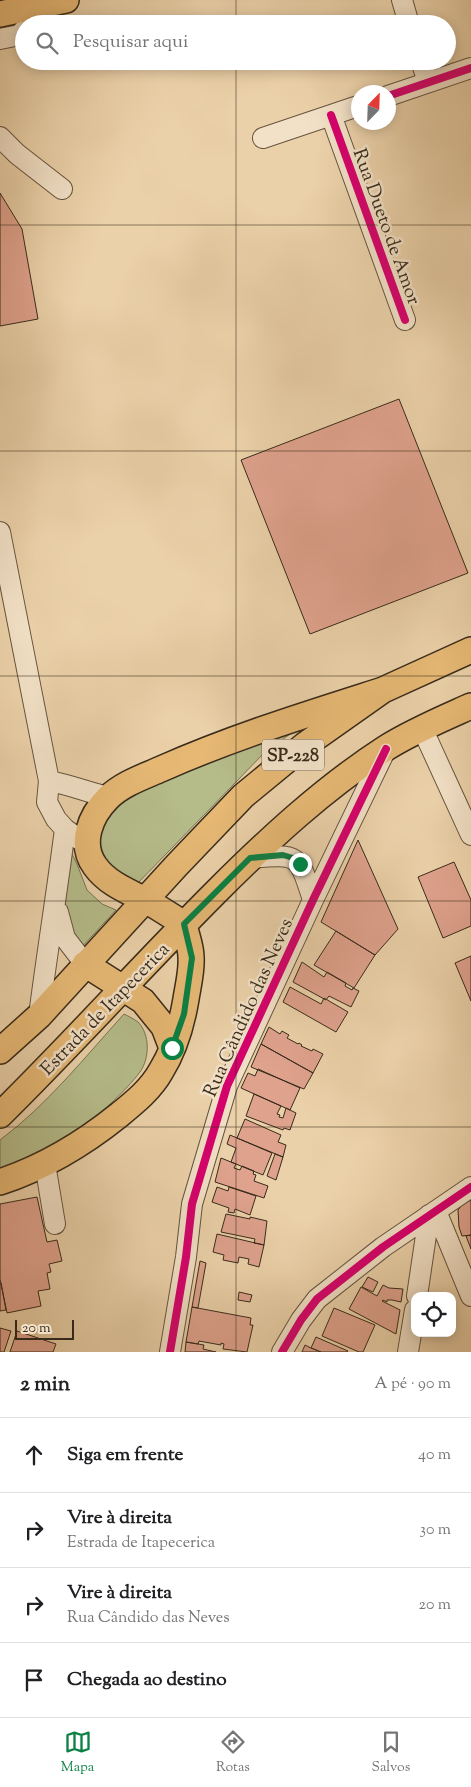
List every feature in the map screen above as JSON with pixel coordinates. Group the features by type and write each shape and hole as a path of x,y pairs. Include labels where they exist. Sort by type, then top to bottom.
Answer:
{"main road":[{"path":"0,14 35,15 66,0"},
{"name":"SP-228","path":"0,1051 39,1016 177,864 243,796 305,745 383,690 471,650"},
{"path":"0,1182 46,1164 76,1147 136,1102 152,1085 162,1070 184,1014 192,958 184,924 146,900 107,879 95,867 87,846 88,827 97,810 108,797 121,788 198,752 288,720 383,690"},
{"name":"Estrada de Itapecerica","path":"0,1115 250,858 322,795 386,749 422,728 471,706"},
{"path":"85,964 143,1001 164,1027 172,1048"}],"street":[{"path":"402,0 406,15"},
{"path":"0,40 15,36"},
{"path":"396,93 471,68"},
{"path":"424,70 428,82"},
{"path":"263,138 351,108"},
{"name":"Rua Dueto de Amor","path":"331,115 405,320"},
{"path":"0,137 17,154 62,190"},
{"path":"0,532 49,781 47,802 56,819 65,829 87,846"},
{"path":"422,728 471,835"},
{"name":"Rua Cândido das Neves","path":"170,1352 186,1257 192,1204 227,1086 312,900 386,749"},
{"path":"49,781 70,785 89,793 108,797"},
{"path":"39,1016 65,829"},
{"path":"250,858 283,855 293,858 300,864 312,900"},
{"path":"56,900 65,938 85,964"},
{"path":"46,1164 55,1224"},
{"path":"282,1352 301,1320 317,1299 383,1247 471,1187"},
{"path":"418,1292 432,1213"},
{"path":"432,1213 471,1296"},
{"path":"408,1352 411,1334"}],"green space":[{"path":"303,725 266,751 136,885 98,857 103,812 111,800"},
{"path":"68,846 87,890 102,904 116,910 80,949 69,930 64,898"},
{"path":"124,1014 138,1022 147,1039 146,1060 134,1080 90,1122 73,1134 37,1153 0,1168 0,1140 50,1096"}],"building":[{"path":"0,193 22,229 38,319 0,326"},
{"path":"399,399 468,573 310,634 241,460"},
{"path":"358,840 398,929 375,955 321,922"},
{"path":"454,862 471,900 471,926 443,938 418,877"},
{"path":"336,931 375,955 354,988 314,965"},
{"path":"471,956 471,1001 455,963"},
{"path":"302,962 324,977 327,972 346,983 345,986 359,991 351,1007 329,996 326,1000 293,982"},
{"path":"290,987 321,1004 324,998 348,1012 336,1032 283,1002"},
{"path":"269,1027 280,1034 282,1031 289,1035 287,1038 299,1043 301,1046 323,1054 313,1073 261,1044"},
{"path":"261,1044 313,1073 304,1089 251,1067"},
{"path":"258,1069 300,1088 290,1110 241,1088 248,1073 255,1076"},
{"path":"254,1094 281,1106 277,1114 280,1115 279,1117 283,1118 286,1108 296,1113 290,1130 284,1128 283,1130 246,1116"},
{"path":"245,1119 281,1135 278,1142 286,1145 283,1157 237,1138"},
{"path":"230,1135 272,1153 263,1175 231,1162 236,1148 227,1144"},
{"path":"275,1154 283,1157 276,1180 267,1176"},
{"path":"221,1158 236,1164 234,1168 240,1170 242,1166 254,1171 253,1174 256,1175 254,1181 268,1186 264,1198 215,1182"},
{"path":"217,1187 228,1191 229,1187 256,1196 250,1215 235,1209 234,1213 228,1212 229,1208 212,1202"},
{"path":"37,1197 47,1242 57,1240 62,1261 49,1264 51,1272 47,1273 50,1289 38,1291 41,1306 7,1313 0,1279 0,1204"},
{"path":"471,1200 471,1235 462,1236 459,1227 458,1210 462,1205"},
{"path":"226,1214 267,1221 264,1245 254,1243 255,1239 221,1232"},
{"path":"217,1234 264,1245 259,1267 248,1264 249,1259 239,1257 238,1263 223,1260 224,1255 213,1252"},
{"path":"471,1235 471,1249 466,1236"},
{"path":"200,1261 206,1263 198,1308 192,1307"},
{"path":"368,1277 378,1282 373,1292 362,1287"},
{"path":"0,1284 6,1310 0,1311"},
{"path":"383,1285 389,1288 403,1289 401,1302 392,1300 382,1301 400,1310 396,1334 349,1309 361,1287 377,1296"},
{"path":"239,1292 252,1295 250,1302 238,1300"},
{"path":"192,1307 251,1318 250,1325 253,1325 247,1352 223,1349 224,1344 221,1343 221,1345 199,1341 198,1344 186,1342"},
{"path":"334,1308 375,1325 363,1352 322,1336"},
{"path":"0,1328 11,1331 4,1352 0,1352"},
{"path":"17,1331 56,1344 53,1352 10,1352"},
{"path":"316,1337 348,1351 321,1352 311,1348"},
{"path":"186,1342 204,1345 203,1349 216,1352 185,1352"},
{"path":"305,1345 311,1348 321,1352 302,1352"}],"cycle path":[{"path":"396,93 471,68"},
{"path":"331,115 405,320"},
{"path":"170,1352 186,1257 192,1204 227,1086 313,900 386,749"},
{"path":"282,1352 301,1320 317,1299 383,1247 471,1187"}],"route":[{"path":"172,1048 184,1014 192,958 184,924 250,858 283,855 293,858 300,864"}]}
